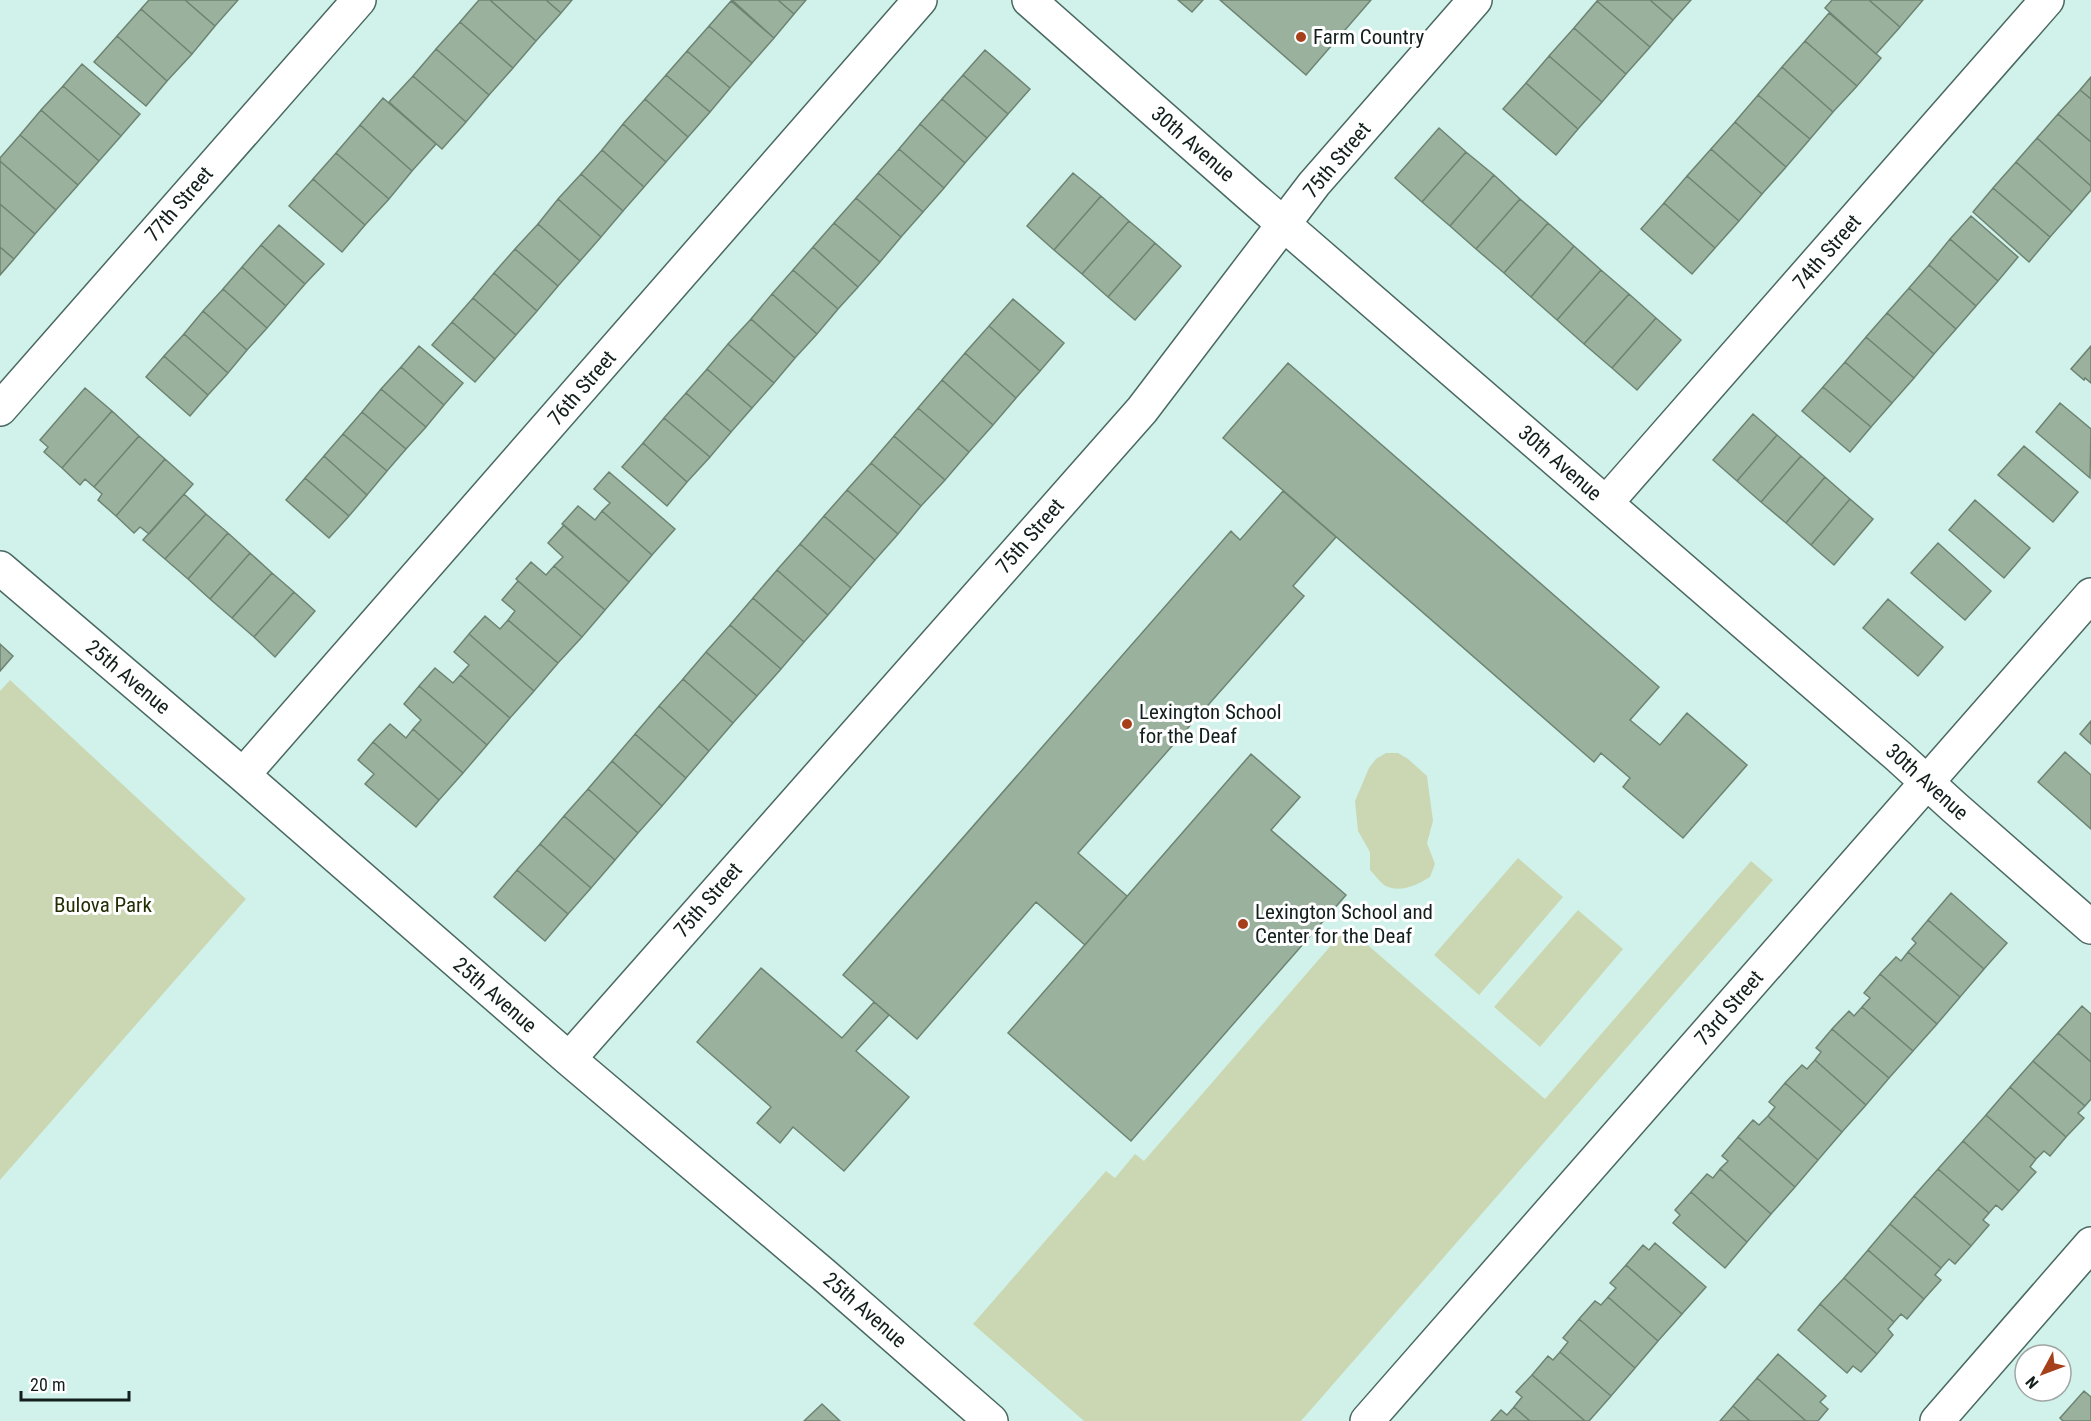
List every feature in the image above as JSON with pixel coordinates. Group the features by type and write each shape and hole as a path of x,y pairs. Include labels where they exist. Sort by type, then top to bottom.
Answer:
{"street":[{"name":"77th Street","path":"0,409 359,0"},
{"name":"76th Street","path":"243,775 920,0"},
{"name":"30th Avenue","path":"1029,0 1898,756 2091,927"},
{"name":"75th Street","path":"569,1059 1142,410 1314,184 1475,0"},
{"name":"74th Street","path":"1606,503 2047,0"},
{"name":"25th Avenue","path":"0,568 991,1421"},
{"name":"73rd Street","path":"1367,1421 2091,595"},
{"path":"1937,1421 2091,1244"}],"green space":[{"name":"Bulova Park","path":"10,680 246,899 0,1180 0,691"},
{"path":"1386,753 1398,753 1427,776 1433,821 1427,843 1435,864 1430,877 1402,889 1384,885 1370,870 1370,852 1358,831 1355,801 1369,768 1376,759"},
{"path":"1518,858 1563,897 1479,995 1434,955"},
{"path":"1751,861 1773,880 1301,1421 1084,1421 973,1324 1106,1171 1115,1178 1135,1154 1144,1161 1347,927 1545,1099"},
{"path":"1578,910 1623,949 1540,1047 1494,1007"}],"building":[{"path":"149,0 185,0 215,26 192,54 141,9"},
{"path":"185,0 238,0 215,26"},
{"path":"479,0 490,0 536,41 513,68 460,22"},
{"path":"490,0 546,0 561,13 536,41"},
{"path":"546,0 572,0 561,13"},
{"path":"732,0 778,0 794,14 774,38"},
{"path":"778,0 806,0 794,14"},
{"path":"1178,0 1203,0 1192,12"},
{"name":"Farm Country","path":"1220,0 1371,0 1306,75"},
{"path":"1598,0 1650,0 1673,20 1650,47"},
{"path":"1650,0 1691,0 1673,20"},
{"path":"1832,0 1869,0 1900,27 1876,54 1825,8"},
{"path":"1869,0 1923,0 1900,27"},
{"path":"731,1 774,38 752,63 709,26"},
{"path":"1597,1 1650,47 1626,74 1574,28"},
{"path":"141,9 192,54 167,81 117,36"},
{"path":"1829,13 1881,58 1857,86 1805,41"},
{"path":"460,22 513,68 489,95 436,49"},
{"path":"709,26 752,63 730,88 687,51"},
{"path":"1574,28 1626,74 1602,102 1549,56"},
{"path":"117,36 167,81 146,106 94,62"},
{"path":"1805,41 1857,86 1833,112 1782,67"},
{"path":"436,49 489,95 466,122 413,76"},
{"path":"985,50 1030,89 1008,114 963,75"},
{"path":"687,51 730,88 710,112 666,75"},
{"path":"1549,56 1602,102 1578,129 1526,83"},
{"path":"82,64 140,114 121,136 63,86"},
{"path":"1782,67 1833,112 1810,139 1758,95"},
{"path":"666,75 710,112 688,137 645,99"},
{"path":"963,75 1008,114 987,138 942,99"},
{"path":"413,76 466,122 442,149 389,102"},
{"path":"2091,77 2091,99 2080,90"},
{"path":"1526,83 1578,129 1556,155 1503,109"},
{"path":"63,86 121,136 99,161 41,110"},
{"path":"2080,90 2091,99 2091,142 2058,114"},
{"path":"1758,95 1810,139 1786,167 1735,122"},
{"path":"383,98 436,144 412,171 360,125"},
{"path":"645,99 688,137 666,162 623,124"},
{"path":"942,99 987,138 965,163 920,124"},
{"path":"41,110 99,161 78,185 20,135"},
{"path":"2058,114 2091,142 2091,186 2037,138"},
{"path":"1735,122 1786,167 1762,194 1711,149"},
{"path":"623,124 666,162 644,187 602,150"},
{"path":"920,124 965,163 944,188 899,149"},
{"path":"360,125 412,171 389,199 336,153"},
{"path":"1439,128 1466,152 1422,202 1395,178"},
{"path":"20,135 78,185 56,210 0,161 0,158"},
{"path":"2037,138 2091,186 2091,190 2072,212 2016,162"},
{"path":"899,149 944,188 923,212 878,173"},
{"path":"1711,149 1762,194 1739,221 1687,176"},
{"path":"602,150 644,187 623,211 581,174"},
{"path":"1466,152 1494,175 1450,226 1422,202"},
{"path":"336,153 389,199 365,225 313,179"},
{"path":"0,161 56,210 35,234 0,204"},
{"path":"2016,162 2072,212 2050,237 1993,188"},
{"path":"878,173 923,212 901,237 856,198"},
{"path":"1073,173 1101,196 1054,250 1027,226"},
{"path":"581,174 623,211 601,237 558,199"},
{"path":"1494,175 1520,199 1476,249 1450,226"},
{"path":"1687,176 1739,221 1715,248 1664,203"},
{"path":"313,179 365,225 342,252 289,206"},
{"path":"1993,188 2050,237 2029,262 1973,212"},
{"path":"1101,196 1129,221 1082,274 1054,250"},
{"path":"856,198 901,237 880,262 834,223"},
{"path":"558,199 601,237 580,261 538,224"},
{"path":"1520,199 1548,223 1504,273 1476,249"},
{"path":"1664,203 1715,248 1692,274 1641,229"},
{"path":"0,204 35,234 14,259 0,247"},
{"path":"1971,216 2018,257 1998,281 1950,239"},
{"path":"1129,221 1155,243 1108,297 1082,274"},
{"path":"834,223 880,262 858,287 813,247"},
{"path":"1548,223 1574,246 1531,297 1504,273"},
{"path":"538,224 580,261 558,286 515,249"},
{"path":"279,225 324,264 305,284 261,245"},
{"path":"1950,239 1998,281 1976,306 1929,265"},
{"path":"1155,243 1181,266 1135,320 1108,297"},
{"path":"261,245 305,284 286,306 242,267"},
{"path":"1574,246 1601,270 1557,320 1531,297"},
{"path":"0,247 14,259 0,275"},
{"path":"813,247 858,287 838,309 793,270"},
{"path":"515,249 558,286 537,311 494,273"},
{"path":"1929,265 1976,306 1956,329 1909,288"},
{"path":"242,267 286,306 267,328 223,289"},
{"path":"793,270 838,309 817,334 772,294"},
{"path":"1601,270 1629,294 1584,344 1557,320"},
{"path":"494,273 537,311 516,335 473,298"},
{"path":"1909,288 1956,329 1934,354 1887,313"},
{"path":"223,289 267,328 247,350 203,311"},
{"path":"772,294 817,334 795,358 751,319"},
{"path":"1629,294 1656,318 1612,368 1584,344"},
{"path":"473,298 516,335 495,359 452,322"},
{"path":"1013,299 1064,343 1040,371 989,326"},
{"path":"203,311 247,350 228,373 184,334"},
{"path":"1887,313 1934,354 1914,378 1866,337"},
{"path":"1656,318 1681,340 1637,390 1612,368"},
{"path":"751,319 795,358 774,383 728,344"},
{"path":"452,322 495,359 475,382 432,345"},
{"path":"989,326 1040,371 1016,398 965,353"},
{"path":"184,334 228,373 208,395 164,356"},
{"path":"1866,337 1914,378 1892,403 1845,362"},
{"path":"728,344 774,383 752,408 707,369"},
{"path":"419,346 463,383 444,405 401,367"},
{"path":"2091,346 2091,383 2071,369"},
{"path":"965,353 1016,398 993,425 942,380"},
{"path":"164,356 208,395 190,416 146,377"},
{"path":"1845,362 1892,403 1871,427 1823,387"},
{"path":"1288,363 1659,687 1630,720 1660,745 1687,713 1747,765 1683,838 1623,787 1630,778 1601,753 1594,762 1223,438"},
{"path":"401,367 444,405 426,427 381,389"},
{"path":"707,369 752,408 731,432 686,393"},
{"path":"942,380 993,425 969,452 918,408"},
{"path":"1823,387 1871,427 1850,452 1802,411"},
{"path":"85,388 112,411 62,468 44,452 48,447 40,440"},
{"path":"381,389 426,427 406,449 362,412"},
{"path":"686,393 731,432 710,457 664,418"},
{"path":"2060,403 2091,429 2090,478 2036,432"},
{"path":"918,408 969,452 945,480 894,436"},
{"path":"112,411 139,436 94,487 85,479 80,485 62,468"},
{"path":"362,412 406,449 387,471 343,434"},
{"path":"1753,414 1777,435 1737,481 1713,460"},
{"path":"664,418 710,457 687,482 643,443"},
{"path":"343,434 387,471 367,495 324,456"},
{"path":"1777,435 1801,456 1761,502 1737,481"},
{"path":"139,436 165,459 116,516 98,500 102,494 94,487"},
{"path":"894,436 945,480 921,506 871,463"},
{"path":"643,443 687,482 667,506 622,467"},
{"path":"2024,446 2078,492 2053,522 1998,475"},
{"path":"324,456 367,495 349,516 305,478"},
{"path":"1801,456 1825,477 1786,523 1761,502"},
{"path":"165,459 193,484 149,534 140,527 134,533 116,516"},
{"path":"871,463 921,506 898,534 847,490"},
{"path":"609,472 675,529 652,555 602,511 610,503 594,489"},
{"path":"1825,477 1850,499 1811,545 1786,523"},
{"path":"305,478 349,516 329,538 286,500"},
{"path":"847,490 898,534 875,560 824,516"},
{"name":"Lexington School for the Deaf","path":"1283,491 1336,537 1293,586 1304,596 1078,853 1127,896 1085,945 1036,902 917,1039 843,975 1231,531 1240,540"},
{"path":"184,494 206,514 165,559 143,540"},
{"path":"1850,499 1873,519 1834,565 1811,545"},
{"path":"1975,500 2030,548 2004,578 1949,530"},
{"path":"578,506 595,520 602,511 652,555 629,582 562,524"},
{"path":"206,514 228,533 188,579 165,559"},
{"path":"824,516 875,560 851,588 800,544"},
{"path":"564,525 629,582 605,610 554,566 563,557 548,543"},
{"path":"228,533 250,553 210,599 188,579"},
{"path":"1938,543 1991,591 1965,620 1911,573"},
{"path":"800,544 851,588 828,615 777,570"},
{"path":"250,553 272,573 232,618 210,599"},
{"path":"531,562 546,575 554,566 605,610 582,637 516,579"},
{"path":"777,570 828,615 804,642 753,598"},
{"path":"272,573 294,592 254,637 232,618"},
{"path":"518,581 582,637 558,663 508,620 515,611 502,600"},
{"path":"294,592 315,611 275,657 254,637"},
{"path":"753,598 804,642 781,669 730,625"},
{"path":"1888,599 1943,647 1918,676 1863,628"},
{"path":"485,616 500,629 508,620 558,663 534,691 469,634"},
{"path":"730,625 781,669 757,696 706,652"},
{"path":"469,634 534,691 510,718 460,675 469,665 454,652"},
{"path":"0,644 13,656 0,671"},
{"path":"706,652 757,696 733,723 683,679"},
{"path":"435,668 453,683 460,675 510,718 487,745 419,686"},
{"path":"683,679 733,723 709,751 659,706"},
{"path":"419,686 487,745 463,773 413,729 421,720 404,704"},
{"path":"659,706 709,751 686,778 635,734"},
{"path":"2091,721 2091,744 2080,734"},
{"path":"390,724 406,738 413,729 463,773 439,800 373,742"},
{"path":"635,734 686,778 662,806 612,761"},
{"path":"373,742 439,800 416,827 365,784 374,774 358,760"},
{"path":"2065,752 2091,775 2091,829 2038,782"},
{"path":"1251,754 1300,797 1271,830 1346,895 1131,1141 1008,1033"},
{"path":"612,761 662,806 638,833 588,789"},
{"path":"588,789 638,833 615,860 564,816"},
{"path":"564,816 615,860 591,888 540,844"},
{"path":"540,844 591,888 568,914 517,870"},
{"path":"517,870 568,914 545,941 494,897"},
{"path":"1951,893 2007,943 1984,969 1928,920"},
{"path":"1928,920 1984,969 1960,997 1908,952 1916,943 1912,939"},
{"path":"1908,952 1960,997 1937,1024 1880,974 1896,957 1901,961"},
{"path":"761,968 842,1038 874,1002 889,1015 856,1051 909,1097 844,1171 793,1127 780,1143 757,1123 771,1107 697,1042"},
{"path":"1880,974 1937,1024 1913,1051 1862,1007 1870,998 1864,993"},
{"path":"2082,1006 2091,1014 2091,1062 2058,1033"},
{"path":"1862,1007 1913,1051 1889,1078 1832,1029 1849,1011 1854,1016"},
{"path":"1832,1029 1889,1078 1866,1105 1815,1060 1821,1052 1816,1048"},
{"path":"2058,1033 2091,1062 2091,1099 2085,1106 2033,1061"},
{"path":"1815,1060 1866,1105 1842,1132 1785,1083 1802,1065 1807,1069"},
{"path":"2033,1061 2085,1106 2078,1113 2084,1118 2066,1137 2010,1087"},
{"path":"1785,1083 1842,1132 1818,1160 1768,1116 1775,1107 1769,1102"},
{"path":"2010,1087 2066,1137 2050,1156 2044,1151 2036,1159 1986,1115"},
{"path":"1986,1115 2036,1159 2030,1167 2036,1172 2019,1191 1963,1141"},
{"path":"1768,1116 1818,1160 1795,1187 1738,1137 1753,1120 1759,1125"},
{"path":"1738,1137 1795,1187 1771,1214 1720,1169 1728,1161 1722,1156"},
{"path":"1963,1141 2019,1191 2002,1210 1996,1205 1989,1213 1938,1169"},
{"path":"1720,1169 1771,1214 1747,1242 1691,1192 1707,1174 1713,1178"},
{"path":"1938,1169 1989,1213 1983,1220 1989,1225 1971,1246 1914,1196"},
{"path":"1691,1192 1747,1242 1725,1268 1673,1223 1680,1215 1675,1210"},
{"path":"1914,1196 1971,1246 1955,1264 1949,1259 1941,1268 1890,1224"},
{"path":"1890,1224 1941,1268 1935,1275 1941,1280 1924,1299 1868,1250"},
{"path":"1655,1243 1706,1287 1682,1314 1626,1265 1643,1245 1649,1250"},
{"path":"1868,1250 1924,1299 1907,1319 1901,1314 1894,1322 1844,1278"},
{"path":"1626,1265 1682,1314 1658,1341 1608,1297 1616,1288 1610,1283"},
{"path":"1844,1278 1894,1322 1888,1329 1893,1335 1877,1354 1820,1304"},
{"path":"1608,1297 1658,1341 1635,1368 1579,1319 1595,1301 1601,1305"},
{"path":"1820,1304 1877,1354 1861,1372 1853,1366 1847,1373 1798,1330"},
{"path":"1579,1319 1635,1368 1611,1396 1560,1352 1568,1342 1563,1338"},
{"path":"1560,1352 1611,1396 1589,1421 1585,1421 1532,1375 1548,1356 1553,1360"},
{"path":"1778,1354 1826,1396 1820,1402 1828,1409 1818,1421 1806,1421 1757,1378"},
{"path":"1532,1375 1585,1421 1530,1421 1514,1407 1522,1397 1516,1392"},
{"path":"1757,1378 1806,1421 1750,1421 1733,1406"},
{"path":"2084,1391 2091,1397 2091,1421 2063,1421 2060,1418"},
{"path":"822,1404 840,1421 804,1421"},
{"path":"1733,1406 1750,1421 1720,1421"},
{"path":"1514,1407 1530,1421 1491,1421 1501,1410 1507,1415"}],"place":[{"name":"Farm Country","path":"1301,37"},
{"name":"Lexington School for the Deaf","path":"1127,724"},
{"name":"Lexington School and Center for the Deaf","path":"1243,924"}]}
